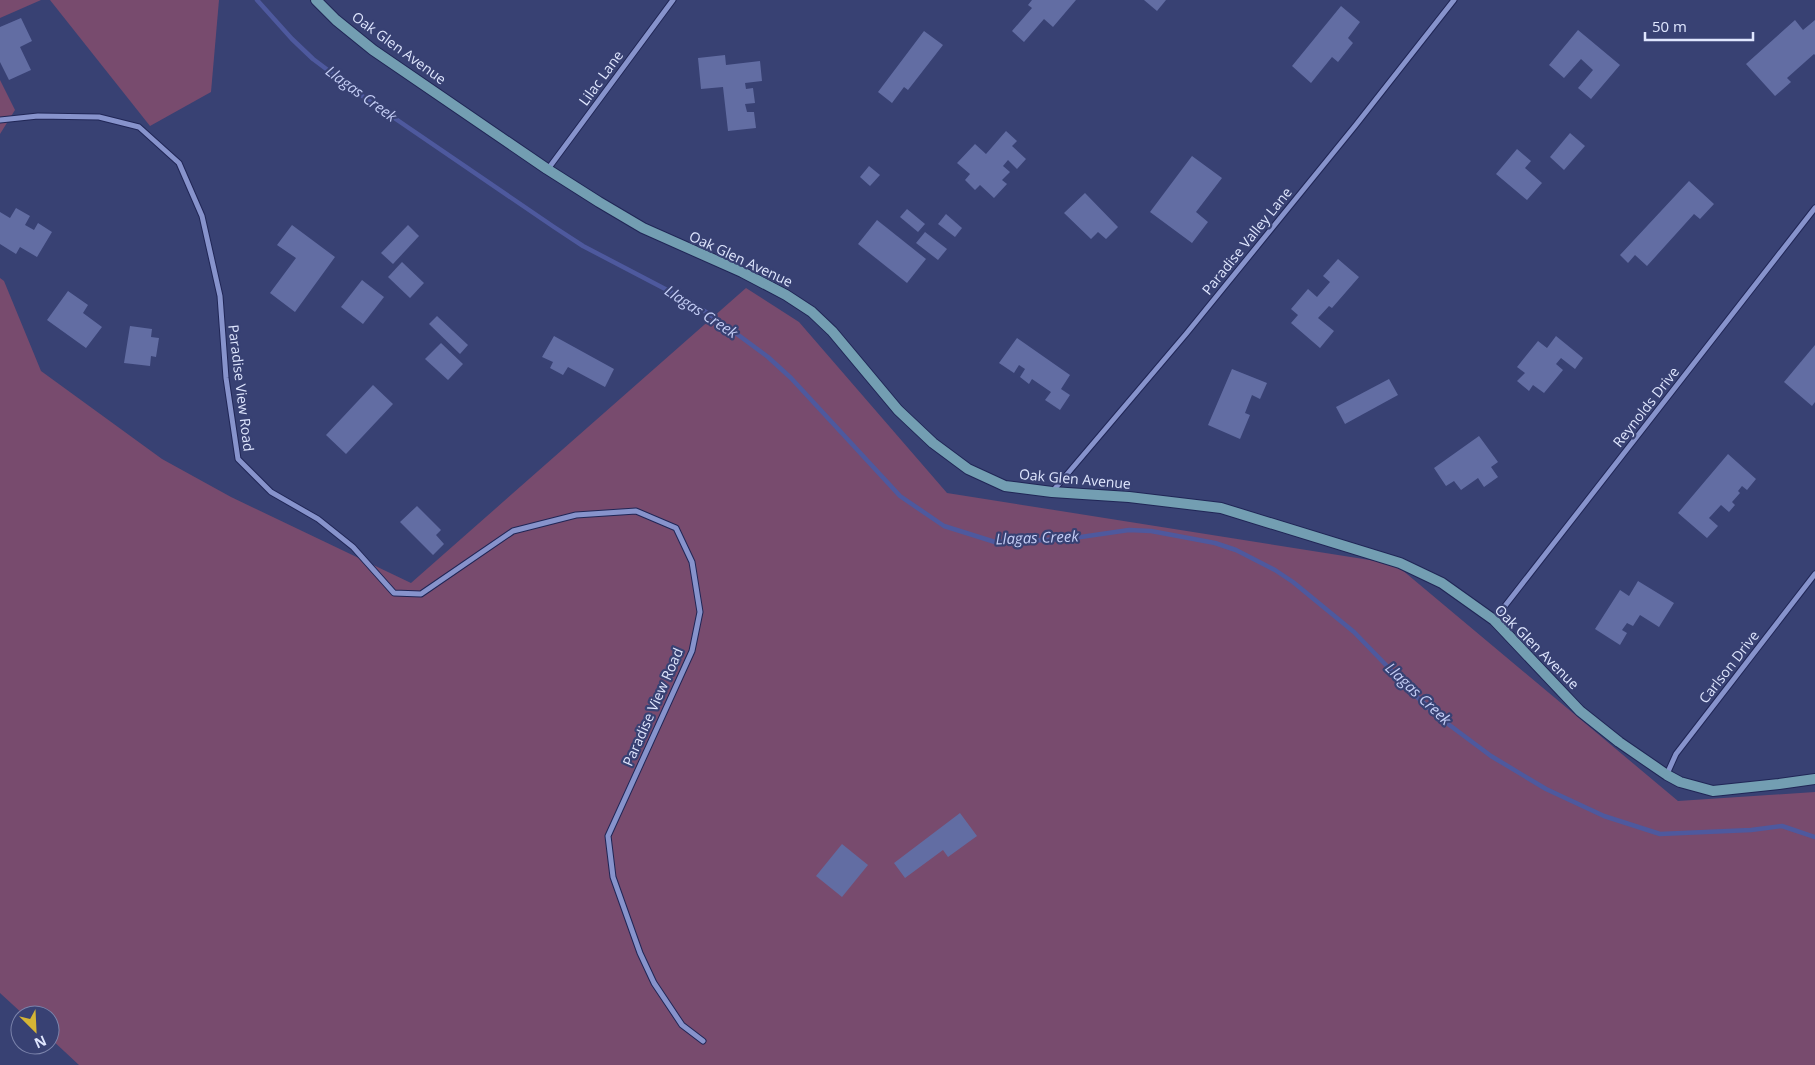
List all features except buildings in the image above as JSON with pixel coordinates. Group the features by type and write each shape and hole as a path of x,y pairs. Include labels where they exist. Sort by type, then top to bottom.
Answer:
{"street":[{"name":"Oak Glen Avenue","path":"316,0 336,20 373,50 547,169 643,228 742,272 786,295 812,312 832,331 898,410 934,444 968,469 1005,486 1052,492 1129,497 1220,508 1400,564 1442,583 1494,620 1580,710 1619,742 1680,782 1713,791 1815,779"},
{"name":"Lilac Lane","path":"547,169 673,0"},
{"name":"Paradise Valley Lane","path":"1052,492 1192,327 1355,126 1452,1"},
{"name":"Paradise View Road","path":"0,120 38,116 99,117 139,127 179,163 202,216 220,296 226,378 238,459 271,492 318,519 353,547 394,593 421,594 513,532 576,515 636,511 676,528 692,562 700,612 692,651 608,836 613,878 640,953 654,983 682,1024 703,1041"},
{"name":"Reynolds Drive","path":"1494,620 1815,208"},
{"name":"Carlson Drive","path":"1667,775 1676,754 1815,574"}],"shaded area":[{"path":"0,0 41,0 0,18"},
{"path":"50,0 219,0 211,92 150,126"},
{"path":"0,80 15,110 0,134"},
{"path":"0,278 4,281 41,371 162,459 231,497 411,583 746,288 799,322 947,493 1395,564 1678,801 1815,792 1815,1065 79,1065 60,1047 60,1005 13,1005 0,993"}],"waterway":[{"name":"Llagas Creek","path":"257,0 313,59 365,98 583,246 692,303 768,357 791,378 900,496 944,526 995,542 1067,539 1129,530 1151,531 1215,543 1236,550 1275,570 1293,582 1354,632 1440,718 1491,756 1546,789 1604,816 1660,834 1751,830 1782,826 1815,837"}]}
